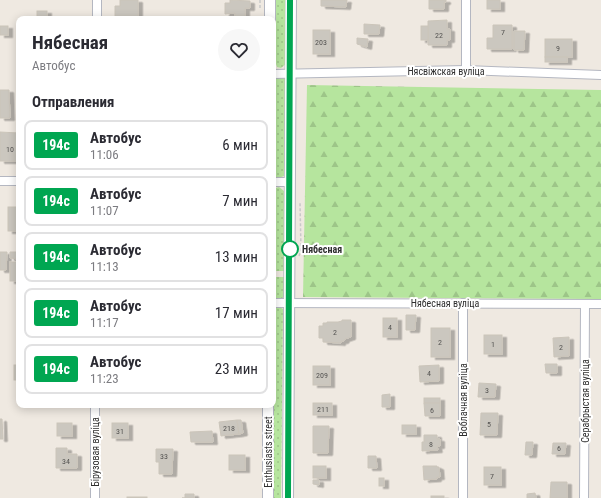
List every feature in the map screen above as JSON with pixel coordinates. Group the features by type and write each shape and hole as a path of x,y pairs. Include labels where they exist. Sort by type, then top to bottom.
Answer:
{"street":[{"path":"97,0 97,16"},
{"path":"270,0 270,16"},
{"name":"Enthusiasts street","path":"288,498 290,0"},
{"path":"466,0 466,70"},
{"name":"Нясвіжская вуліца","path":"276,74 466,70 601,75"},
{"path":"0,181 16,181"},
{"path":"276,182 290,182"},
{"name":"Нябесная вуліца","path":"276,303 601,304"},
{"name":"Воблачная вуліца","path":"463,303 463,498"},
{"name":"Серабрыстая вуліца","path":"584,498 585,304"},
{"name":"Бірузовая вуліца","path":"95,408 95,498"},
{"name":"Enthusiasts street","path":"268,408 268,498"}],"green space":[{"path":"276,0 286,0 286,64 281,68 277,67 276,64"},
{"path":"283,77 285,79 284,176 279,178 276,177 276,78"},
{"path":"307,85 601,90 601,299 303,297"},
{"path":"279,187 284,191 284,271 276,271 276,188"},
{"path":"276,277 284,277 284,297 276,298"},
{"path":"276,307 280,307 283,309 281,498 273,498 273,408 276,408"}],"building":[{"path":"120,0 138,0 138,16 115,16 115,6 120,6"},
{"path":"230,0 250,1 250,8 245,8 245,16 235,16 235,13 225,14 225,3 230,3"},
{"path":"321,0 347,0 346,7 321,6"},
{"path":"429,0 446,0 446,2 444,2 444,9 429,9"},
{"path":"487,0 500,0 500,9 487,9"},
{"path":"37,11 47,11 47,16 37,16"},
{"path":"447,20 447,29 450,29 450,40 447,40 447,45 428,45 428,21"},
{"path":"364,24 380,25 379,34 364,34"},
{"path":"493,25 512,25 512,49 487,49 487,38 493,38"},
{"path":"0,26 8,26 8,35 0,35"},
{"path":"421,26 428,26 428,40 421,40"},
{"path":"313,30 330,30 330,54 313,54"},
{"path":"514,31 525,31 524,50 514,50"},
{"path":"357,38 368,39 367,47 357,44"},
{"path":"545,39 572,39 572,57 545,57"},
{"path":"545,57 567,57 567,62 545,62"},
{"path":"0,90 9,90 10,118 0,118"},
{"path":"0,132 16,133 16,161 0,161"},
{"path":"8,207 16,207 16,231 8,231"},
{"path":"0,252 7,252 6,270 0,270"},
{"path":"10,252 16,252 16,259 10,258"},
{"path":"10,262 16,262 16,281 10,281"},
{"path":"406,315 416,315 415,330 406,330"},
{"path":"383,318 397,318 397,337 383,337"},
{"path":"342,320 351,320 351,337 341,341 341,343 323,342 323,338 319,338 319,326 323,326 323,323 338,322"},
{"path":"431,328 450,328 450,357 431,357"},
{"path":"484,335 502,335 502,354 484,354"},
{"path":"569,337 569,356 554,357 553,338"},
{"path":"545,364 557,364 557,373 546,373"},
{"path":"14,365 16,365 16,380 14,380"},
{"path":"439,365 439,381 420,382 419,366"},
{"path":"313,366 330,366 330,385 313,385"},
{"path":"479,383 496,384 495,397 478,397"},
{"path":"390,394 390,407 382,407 382,395"},
{"path":"424,398 440,398 440,403 424,403"},
{"path":"313,403 332,403 332,415 313,415"},
{"path":"424,403 440,403 440,416 425,416"},
{"path":"481,413 498,413 497,435 480,435"},
{"path":"0,419 2,419 3,439 0,439"},
{"path":"237,420 239,434 221,436 219,422"},
{"path":"237,420 241,420 243,433 239,434"},
{"path":"57,423 72,423 72,436 57,436"},
{"path":"112,423 128,423 128,438 112,438"},
{"path":"402,425 416,425 416,434 402,434"},
{"path":"313,426 329,426 328,453 313,453"},
{"path":"212,431 213,442 191,442 190,432"},
{"path":"424,435 437,435 437,439 440,439 440,446 437,446 438,450 422,451"},
{"path":"526,442 533,442 532,455 525,455"},
{"path":"553,443 566,443 565,454 552,454"},
{"path":"56,448 67,448 67,454 77,454 77,468 56,468"},
{"path":"156,449 173,449 172,474 159,474 159,462 156,462"},
{"path":"229,455 245,455 245,470 229,470"},
{"path":"368,456 376,456 377,468 368,468"},
{"path":"313,466 326,466 326,478 313,478"},
{"path":"423,466 439,467 440,477 437,477 437,479 424,480"},
{"path":"484,467 501,467 501,485 484,485"},
{"path":"379,478 384,478 384,486 379,486"},
{"path":"313,480 319,480 319,485 313,484"},
{"path":"551,482 567,482 567,498 550,498"},
{"path":"535,493 536,498 527,498 527,494"},
{"path":"185,494 194,494 194,498 185,498"},
{"path":"431,496 444,496 444,498 431,498"},
{"path":"147,497 147,498 127,498"}],"bus line":[{"name":"194с","path":"288,498 290,0"}],"place":[{"name":"Нябесная","path":"290,249"}]}
